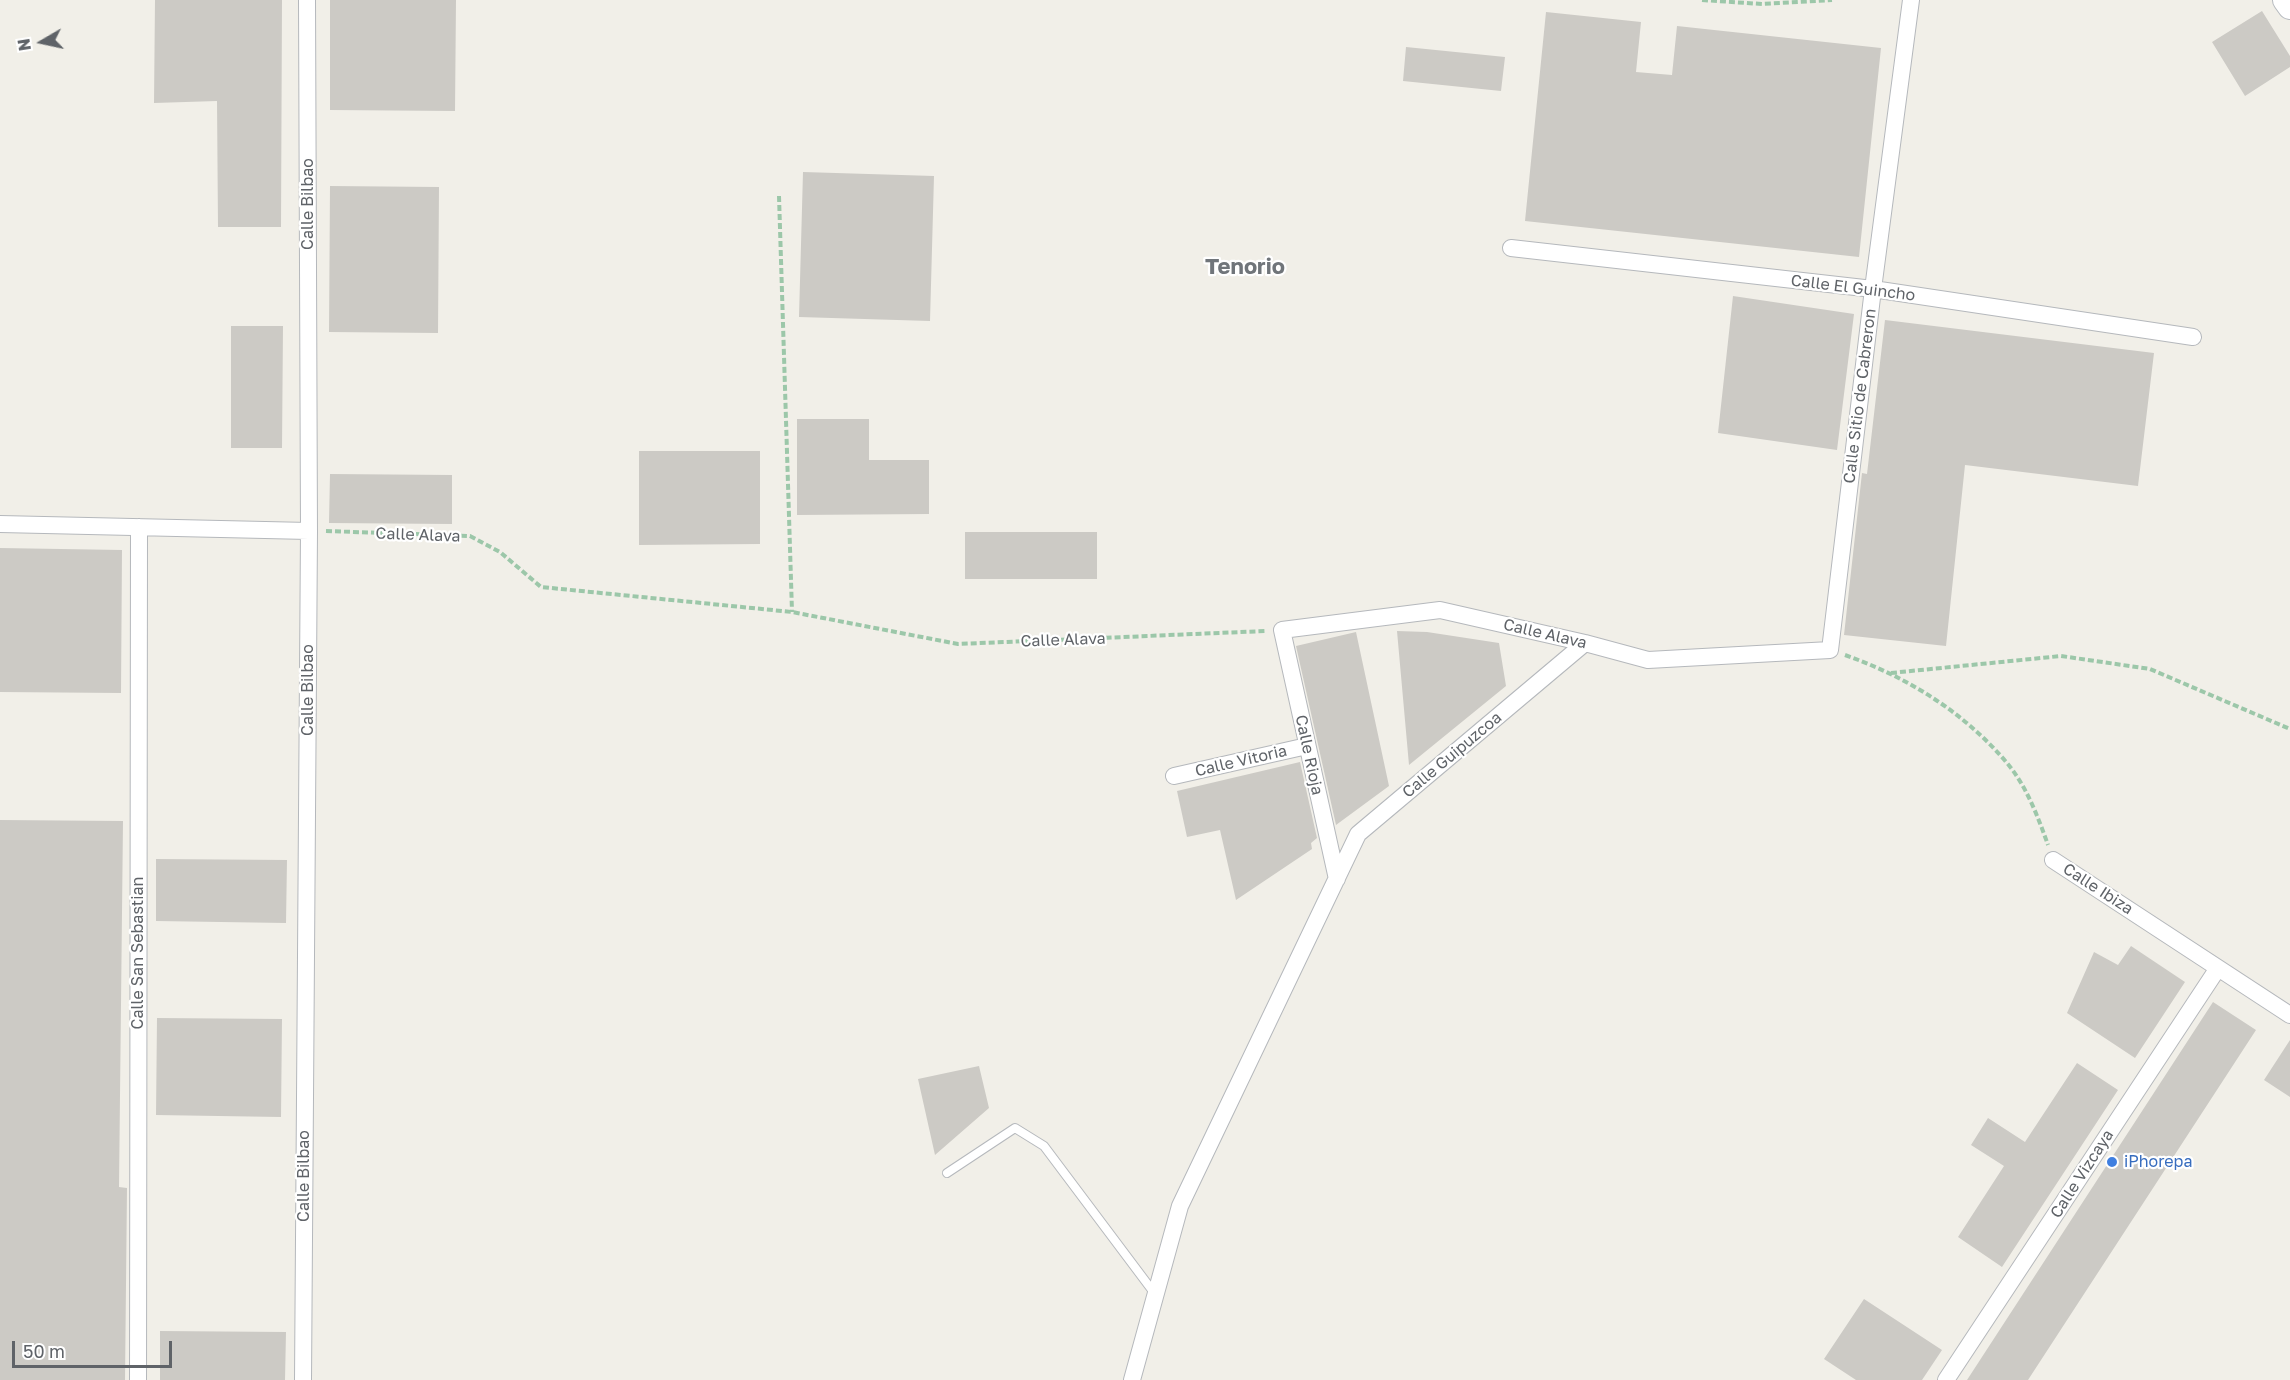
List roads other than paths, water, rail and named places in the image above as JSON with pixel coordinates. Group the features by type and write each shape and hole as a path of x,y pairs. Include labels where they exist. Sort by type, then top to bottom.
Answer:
{"main road":[{"path":"2285,0 2290,8"}],"street":[{"name":"Calle Bilbao","path":"303,1380 309,531 307,0"},
{"name":"Calle Sitio de Cabreron","path":"1830,650 1873,289 1911,0"},
{"name":"Calle El Guincho","path":"1511,248 1873,289 2193,337"},
{"path":"0,524 309,531"},
{"name":"Calle San Sebastian","path":"138,1380 139,527"},
{"name":"Calle Alava","path":"1282,630 1440,610 1585,643 1648,660 1830,650"},
{"name":"Calle Rioja","path":"1282,630 1336,879"},
{"name":"Calle Guipuzcoa","path":"1132,1380 1180,1206 1358,834 1585,643"},
{"name":"Calle Vitoria","path":"1174,776 1307,746"},
{"name":"Calle Ibiza","path":"2053,860 2290,1015"},
{"name":"Calle Vizcaya","path":"1946,1380 2218,968"}],"lane":[{"path":"947,1173 1015,1128 1044,1146 1155,1294"}],"place":[{"name":"iPhorepa","path":"2112,1162"}],"district":[{"name":"Tenorio","path":"1245,267"}]}
